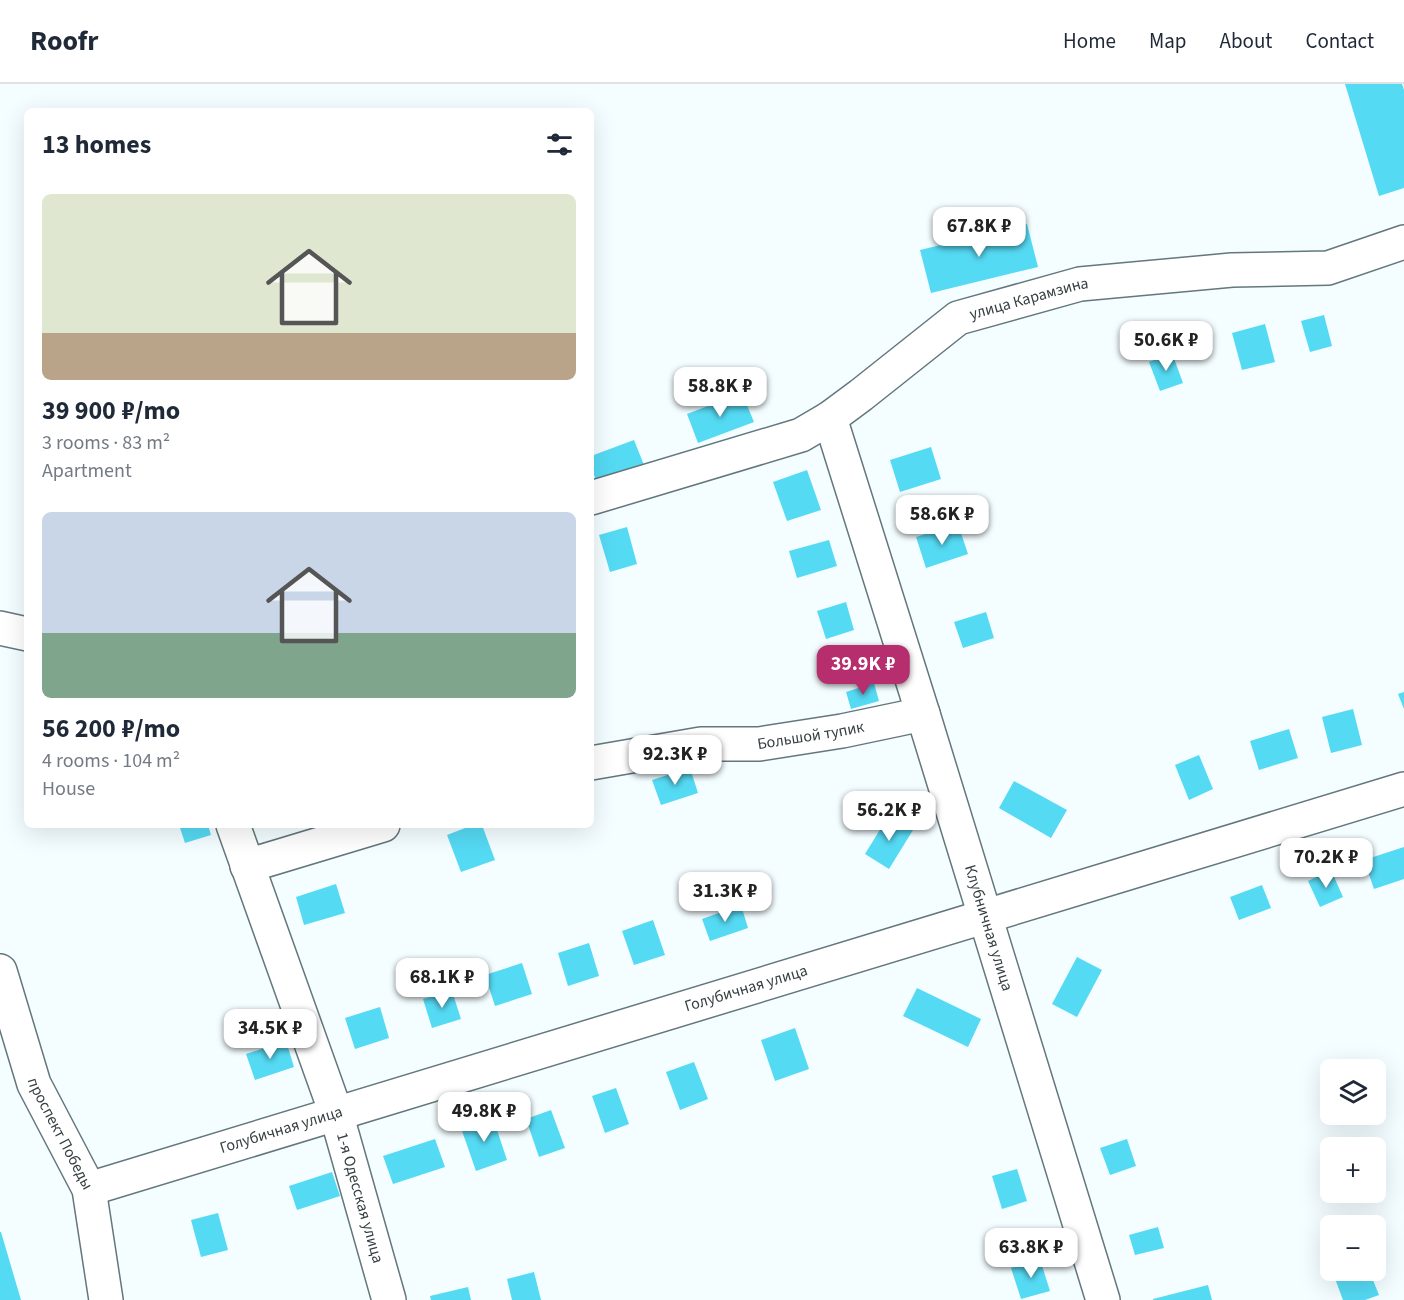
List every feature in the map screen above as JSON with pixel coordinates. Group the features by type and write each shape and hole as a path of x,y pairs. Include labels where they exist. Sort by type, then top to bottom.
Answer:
{"lane":[{"name":"улица Карамзина","path":"594,497 801,435 830,418 861,395 958,318 1080,284 1232,270 1328,268 1404,243"},
{"name":"Клубничная улица","path":"830,418 1103,1300"},
{"path":"0,628 24,633"},
{"name":"Большой тупик","path":"594,762 701,744 759,744 842,731 923,714"},
{"name":"Голубичная улица","path":"89,1189 1404,789"},
{"name":"1-я Одесская улица","path":"234,828 336,1113 389,1300"},
{"path":"247,866 373,828"},
{"name":"проспект Победы","path":"0,971 34,1084 89,1189 106,1300"}],"building":[{"path":"1345,84 1402,84 1404,90 1404,188 1379,196"},
{"path":"1027,224 1038,267 931,293 920,250"},
{"path":"1324,315 1332,346 1310,352 1301,321"},
{"path":"1265,324 1275,362 1242,370 1232,333"},
{"path":"1172,353 1183,383 1160,391 1149,362"},
{"path":"742,393 754,422 698,443 687,414"},
{"path":"634,440 644,465 597,483 594,475 594,455"},
{"path":"931,447 941,479 900,492 890,460"},
{"path":"807,470 821,510 787,521 773,482"},
{"path":"958,524 968,554 926,568 916,537"},
{"path":"627,527 637,564 610,572 599,535"},
{"path":"829,540 837,566 797,578 789,551"},
{"path":"846,602 854,630 826,639 817,611"},
{"path":"986,612 994,638 963,648 954,622"},
{"path":"874,683 879,701 851,709 846,692"},
{"path":"1404,692 1404,709 1398,694"},
{"path":"1353,709 1362,745 1331,753 1322,717"},
{"path":"1289,729 1298,758 1259,770 1250,741"},
{"path":"1199,755 1213,789 1189,800 1175,765"},
{"path":"690,768 698,793 661,805 652,780"},
{"path":"1014,781 1067,810 1051,838 999,808"},
{"path":"889,815 913,830 889,869 865,854"},
{"path":"180,828 209,828 211,835 185,843"},
{"path":"465,828 483,828 495,860 461,872 447,835"},
{"path":"1404,847 1404,879 1374,889 1364,860"},
{"path":"1331,870 1343,897 1320,907 1308,881"},
{"path":"336,884 345,913 304,925 296,897"},
{"path":"1262,885 1271,908 1239,920 1230,897"},
{"path":"741,905 748,928 710,941 702,919"},
{"path":"653,920 665,955 634,965 622,931"},
{"path":"589,943 599,976 568,986 558,953"},
{"path":"1077,957 1102,970 1077,1017 1052,1004"},
{"path":"522,963 532,994 495,1006 485,975"},
{"path":"917,988 981,1019 968,1047 903,1016"},
{"path":"452,991 461,1019 432,1028 423,999"},
{"path":"380,1007 389,1038 355,1049 345,1018"},
{"path":"795,1028 809,1069 775,1081 761,1040"},
{"path":"286,1041 294,1067 255,1080 246,1054"},
{"path":"694,1062 708,1099 680,1110 666,1072"},
{"path":"616,1088 629,1124 605,1133 592,1096"},
{"path":"551,1110 565,1148 539,1157 526,1119"},
{"path":"492,1115 507,1160 476,1171 460,1125"},
{"path":"435,1139 445,1167 393,1184 383,1156"},
{"path":"1127,1139 1136,1166 1110,1175 1100,1148"},
{"path":"1017,1169 1027,1201 1002,1209 992,1176"},
{"path":"332,1172 340,1196 297,1210 289,1186"},
{"path":"218,1213 228,1250 201,1257 191,1220"},
{"path":"1158,1227 1164,1248 1135,1255 1129,1235"},
{"path":"1,1232 21,1300 0,1300"},
{"path":"1040,1259 1050,1291 1021,1299 1011,1268"},
{"path":"534,1272 541,1300 512,1300 507,1279"},
{"path":"1336,1281 1373,1281 1379,1295 1365,1300 1343,1300"},
{"path":"1208,1285 1212,1300 1153,1300 1153,1299"},
{"path":"468,1287 471,1300 431,1300 430,1296"}]}
